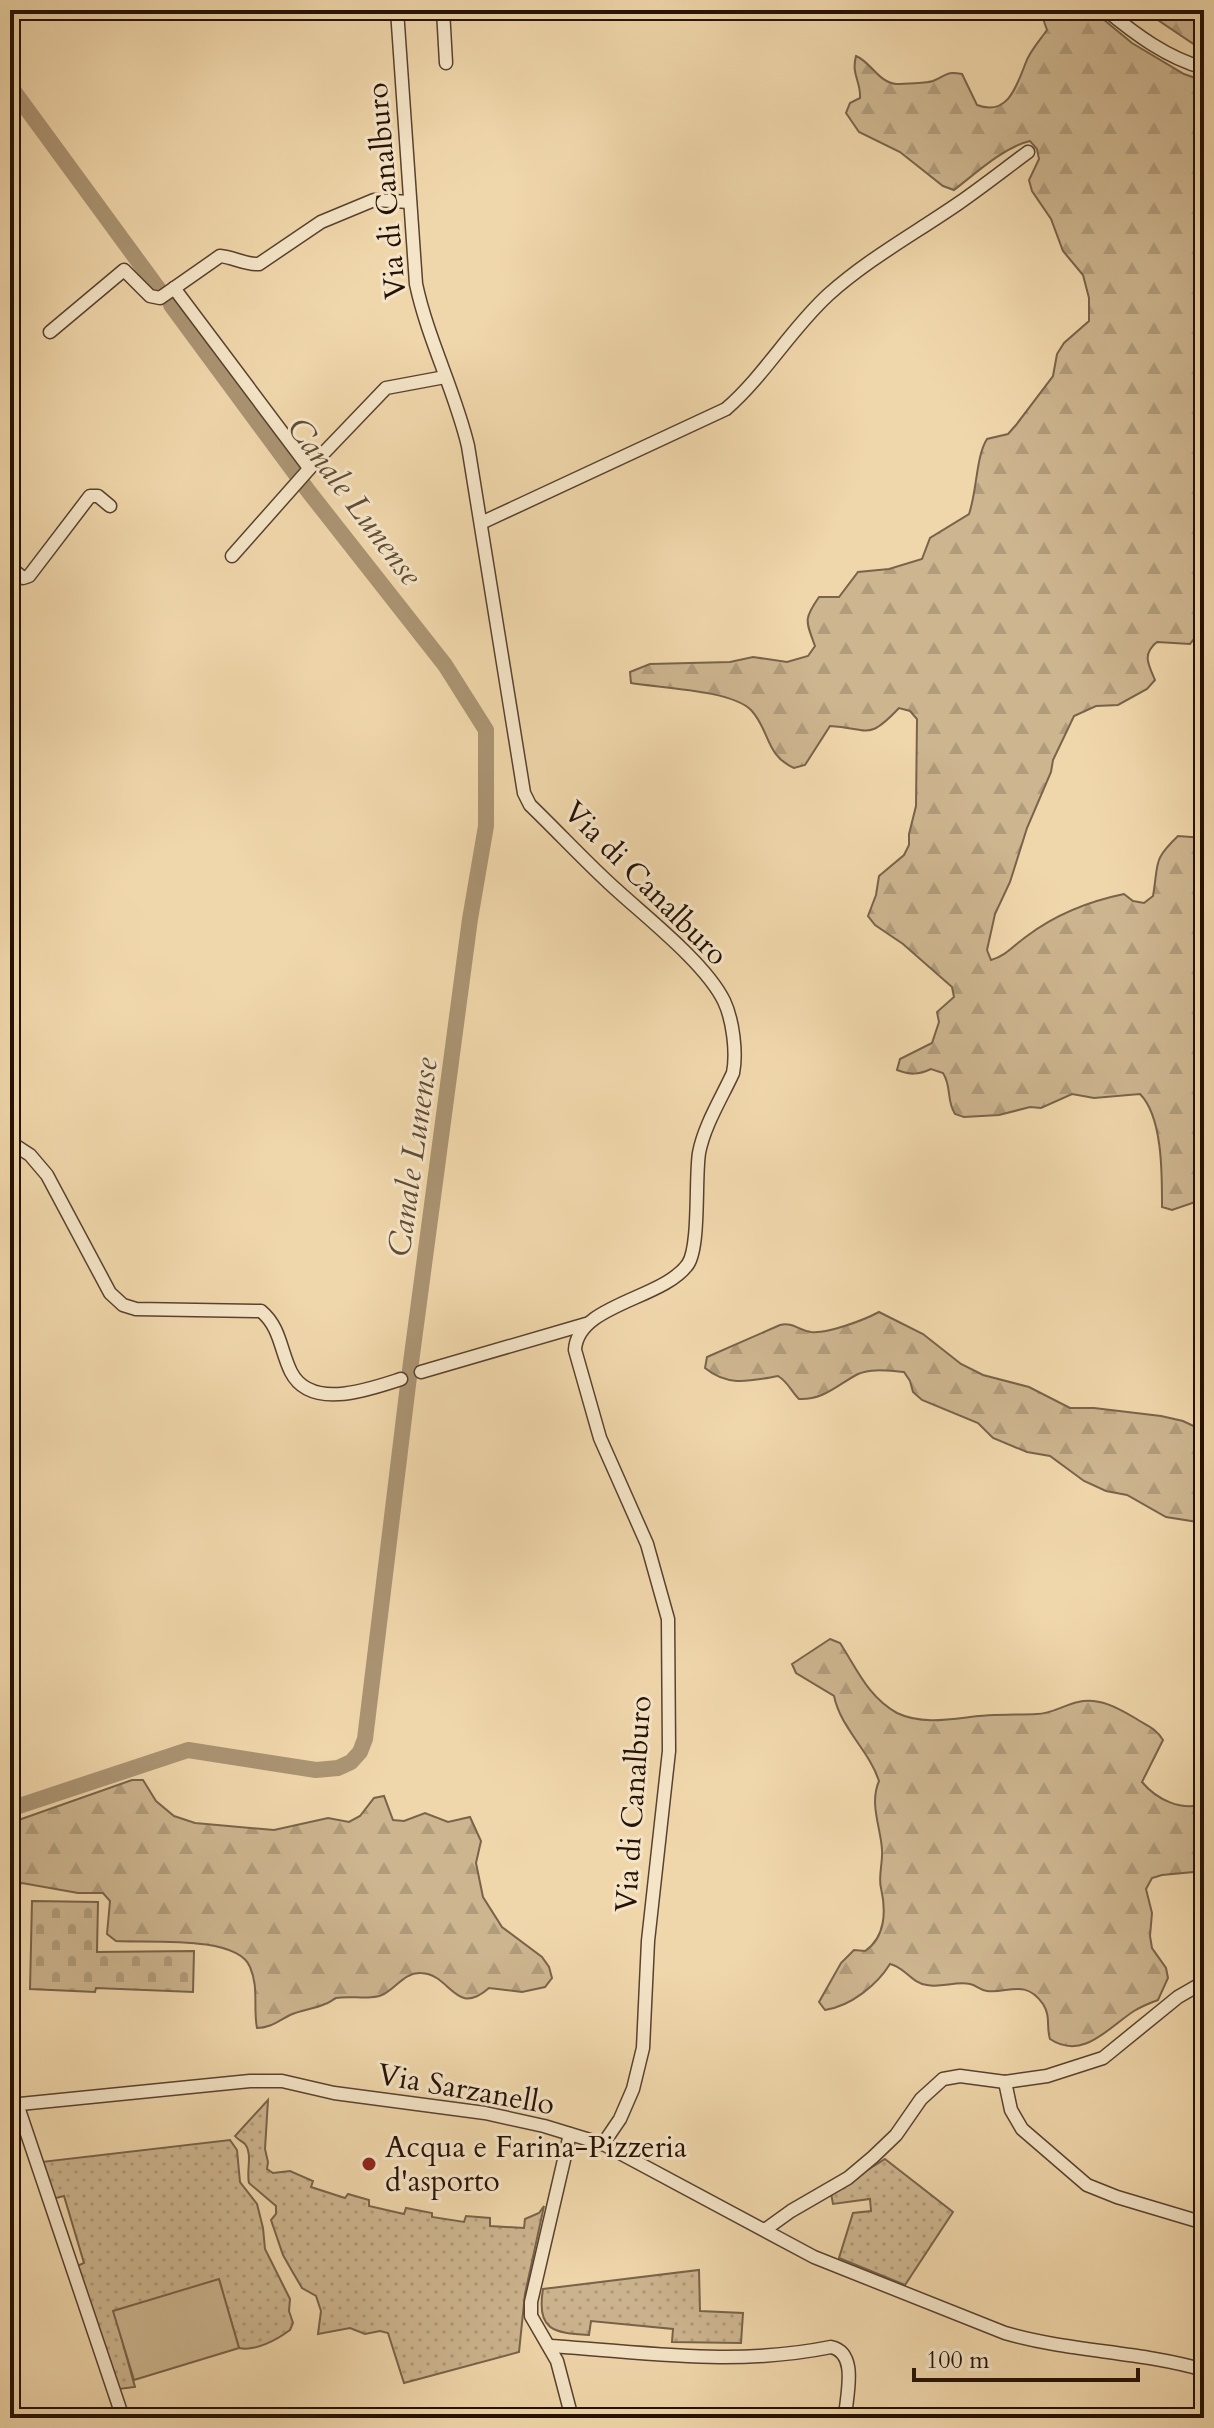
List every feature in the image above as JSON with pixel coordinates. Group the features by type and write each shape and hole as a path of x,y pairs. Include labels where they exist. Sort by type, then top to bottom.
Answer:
{"street":[{"name":"Via di Canalburo","path":"397,10 416,284 425,324 462,421 524,793 530,805 607,882 697,965 723,998 735,1063 702,1140 693,1248 689,1263 672,1278 586,1324 576,1341 575,1350 600,1438 647,1544 668,1619 669,1751 648,1941 643,2048 629,2099 603,2144"},
{"path":"443,10 446,63"},
{"path":"1106,10 1132,32 1185,63 1204,68"},
{"path":"481,523 565,481 726,409 750,388 796,327 828,295 882,251 958,204 1028,152"},
{"path":"50,332 124,270 154,299 160,298 220,256 259,264 321,222 374,200 410,202"},
{"path":"174,288 309,468"},
{"path":"232,556 309,468 386,388 445,377"},
{"path":"10,567 23,578 29,576 90,496 98,496 110,506"},
{"path":"10,1142 30,1155 47,1175 110,1293 123,1305 136,1309 261,1311 272,1321 291,1372 297,1381 314,1392 354,1395 401,1379"},
{"path":"421,1372 586,1324"},
{"path":"766,2229 848,2178 873,2157 896,2135 921,2099 943,2079 960,2076 1005,2082 1047,2076 1103,2058 1178,1997 1204,1982"},
{"name":"Via Sarzanello","path":"14,2105 250,2081 282,2081 334,2093 485,2113 603,2144 814,2257 1005,2333 1037,2342 1204,2370"},
{"path":"1005,2082 1011,2110 1022,2129 1087,2185 1204,2223"},
{"path":"14,2105 123,2418"},
{"path":"570,2134 531,2302 531,2316 557,2361 572,2418"},
{"path":"549,2346 698,2358 754,2358 831,2347 847,2358 845,2418"}],"green space":[{"path":"1040,10 1092,10 1132,43 1184,74 1204,81 1204,627 1190,644 1157,642 1152,646 1148,660 1155,680 1147,689 1118,705 1096,706 1074,716 1053,760 1010,882 995,914 987,950 991,960 996,958 1049,922 1098,901 1124,894 1133,901 1144,903 1153,896 1158,863 1170,844 1178,836 1204,838 1204,1199 1172,1210 1162,1207 1157,1132 1148,1104 1140,1094 1094,1098 1072,1094 1041,1108 964,1117 955,1114 952,1109 943,1073 931,1069 914,1074 897,1070 900,1059 932,1043 939,1022 937,1012 954,997 952,987 868,916 879,876 904,855 909,845 916,806 917,719 910,711 899,708 873,729 830,726 805,765 794,768 778,756 757,718 741,703 712,694 631,683 630,672 650,664 730,662 753,657 787,662 808,656 815,646 808,616 819,597 839,597 858,572 889,569 922,559 930,538 969,514 987,439 1008,434 1016,425 1053,376 1057,354 1064,343 1089,321 1089,298 1083,275 1063,251 1051,219 1032,191 1029,180 1039,159 1037,149 1030,141 1000,155 954,190 943,186 900,152 859,132 846,113 850,103 860,98 856,56 879,76 896,84 933,81 949,73 962,74 977,105 988,108 1004,103 1015,89 1030,54 1047,30"},
{"path":"1143,10 1204,10 1204,51"},
{"path":"879,1312 923,1334 961,1364 983,1375 1029,1387 1070,1408 1161,1416 1183,1421 1204,1431 1204,1523 1166,1517 1127,1495 1106,1491 1084,1481 1050,1456 1027,1452 993,1438 978,1423 922,1400 913,1392 904,1372 863,1372 823,1394 799,1399 778,1376 749,1381 731,1380 705,1368 707,1357 780,1325 806,1331 826,1331"},
{"path":"830,1639 840,1643 878,1699 897,1713 915,1719 1042,1714 1078,1702 1093,1701 1122,1711 1157,1733 1163,1740 1142,1782 1155,1794 1178,1805 1204,1804 1204,1871 1152,1878 1146,1889 1152,1913 1152,1948 1166,1968 1168,1978 1158,2000 1134,2011 1095,2039 1074,2046 1062,2045 1050,2039 1045,2008 1029,1991 987,1991 965,1983 927,1985 890,1964 862,1993 844,2004 825,2010 819,2002 841,1963 854,1950 865,1951 872,1945 881,1931 884,1914 880,1879 882,1850 875,1807 879,1781 843,1719 834,1696 796,1673 792,1664"},
{"path":"132,1780 143,1780 156,1801 174,1816 195,1823 274,1830 328,1818 349,1822 360,1816 374,1798 384,1796 393,1820 404,1821 425,1813 448,1822 470,1817 481,1841 476,1863 483,1897 502,1927 542,1957 552,1978 545,1987 522,1992 489,1988 478,1996 468,1998 460,1997 431,1975 415,1973 379,1996 336,1998 257,2028 253,1975 242,1957 210,1945 116,1941 107,1934 110,1901 103,1893 78,1893 22,1883 10,1891 10,1823"},
{"path":"32,1901 98,1902 97,1952 194,1951 193,1992 30,1989"},
{"path":"268,2100 265,2149 267,2169 273,2173 290,2171 313,2181 311,2187 345,2198 348,2194 369,2200 369,2206 404,2214 406,2208 432,2213 432,2217 464,2222 466,2216 490,2218 490,2226 524,2228 525,2219 539,2213 544,2206 525,2294 519,2352 404,2383 388,2333 365,2334 350,2328 318,2334 321,2311 316,2296 302,2288 283,2255 271,2220 276,2214 276,2206 249,2183 247,2148 235,2136"},
{"path":"230,2140 237,2150 240,2182 257,2204 265,2249 290,2299 289,2311 293,2323 290,2330 259,2346 239,2348 219,2280 114,2311 135,2387 119,2389 77,2266 84,2263 64,2196 52,2199 41,2162"},
{"path":"885,2159 953,2212 905,2285 839,2258 853,2213 871,2211 870,2199 833,2204 831,2193"},
{"path":"699,2270 700,2311 743,2313 741,2343 672,2342 673,2329 591,2321 589,2335 566,2333 550,2327 542,2313 543,2289"},
{"path":"219,2279 239,2348 134,2380 113,2311"}],"waterway":[{"name":"Canale Lunense","path":"10,86 160,291"},
{"name":"Canale Lunense","path":"10,1809 188,1750 316,1770 338,1768 351,1762 360,1752 365,1739 470,919 486,826 486,730 445,665 309,492 171,305"}],"place":[{"name":"Acqua e Farina-Pizzeria d'asporto","path":"369,2164"}]}
